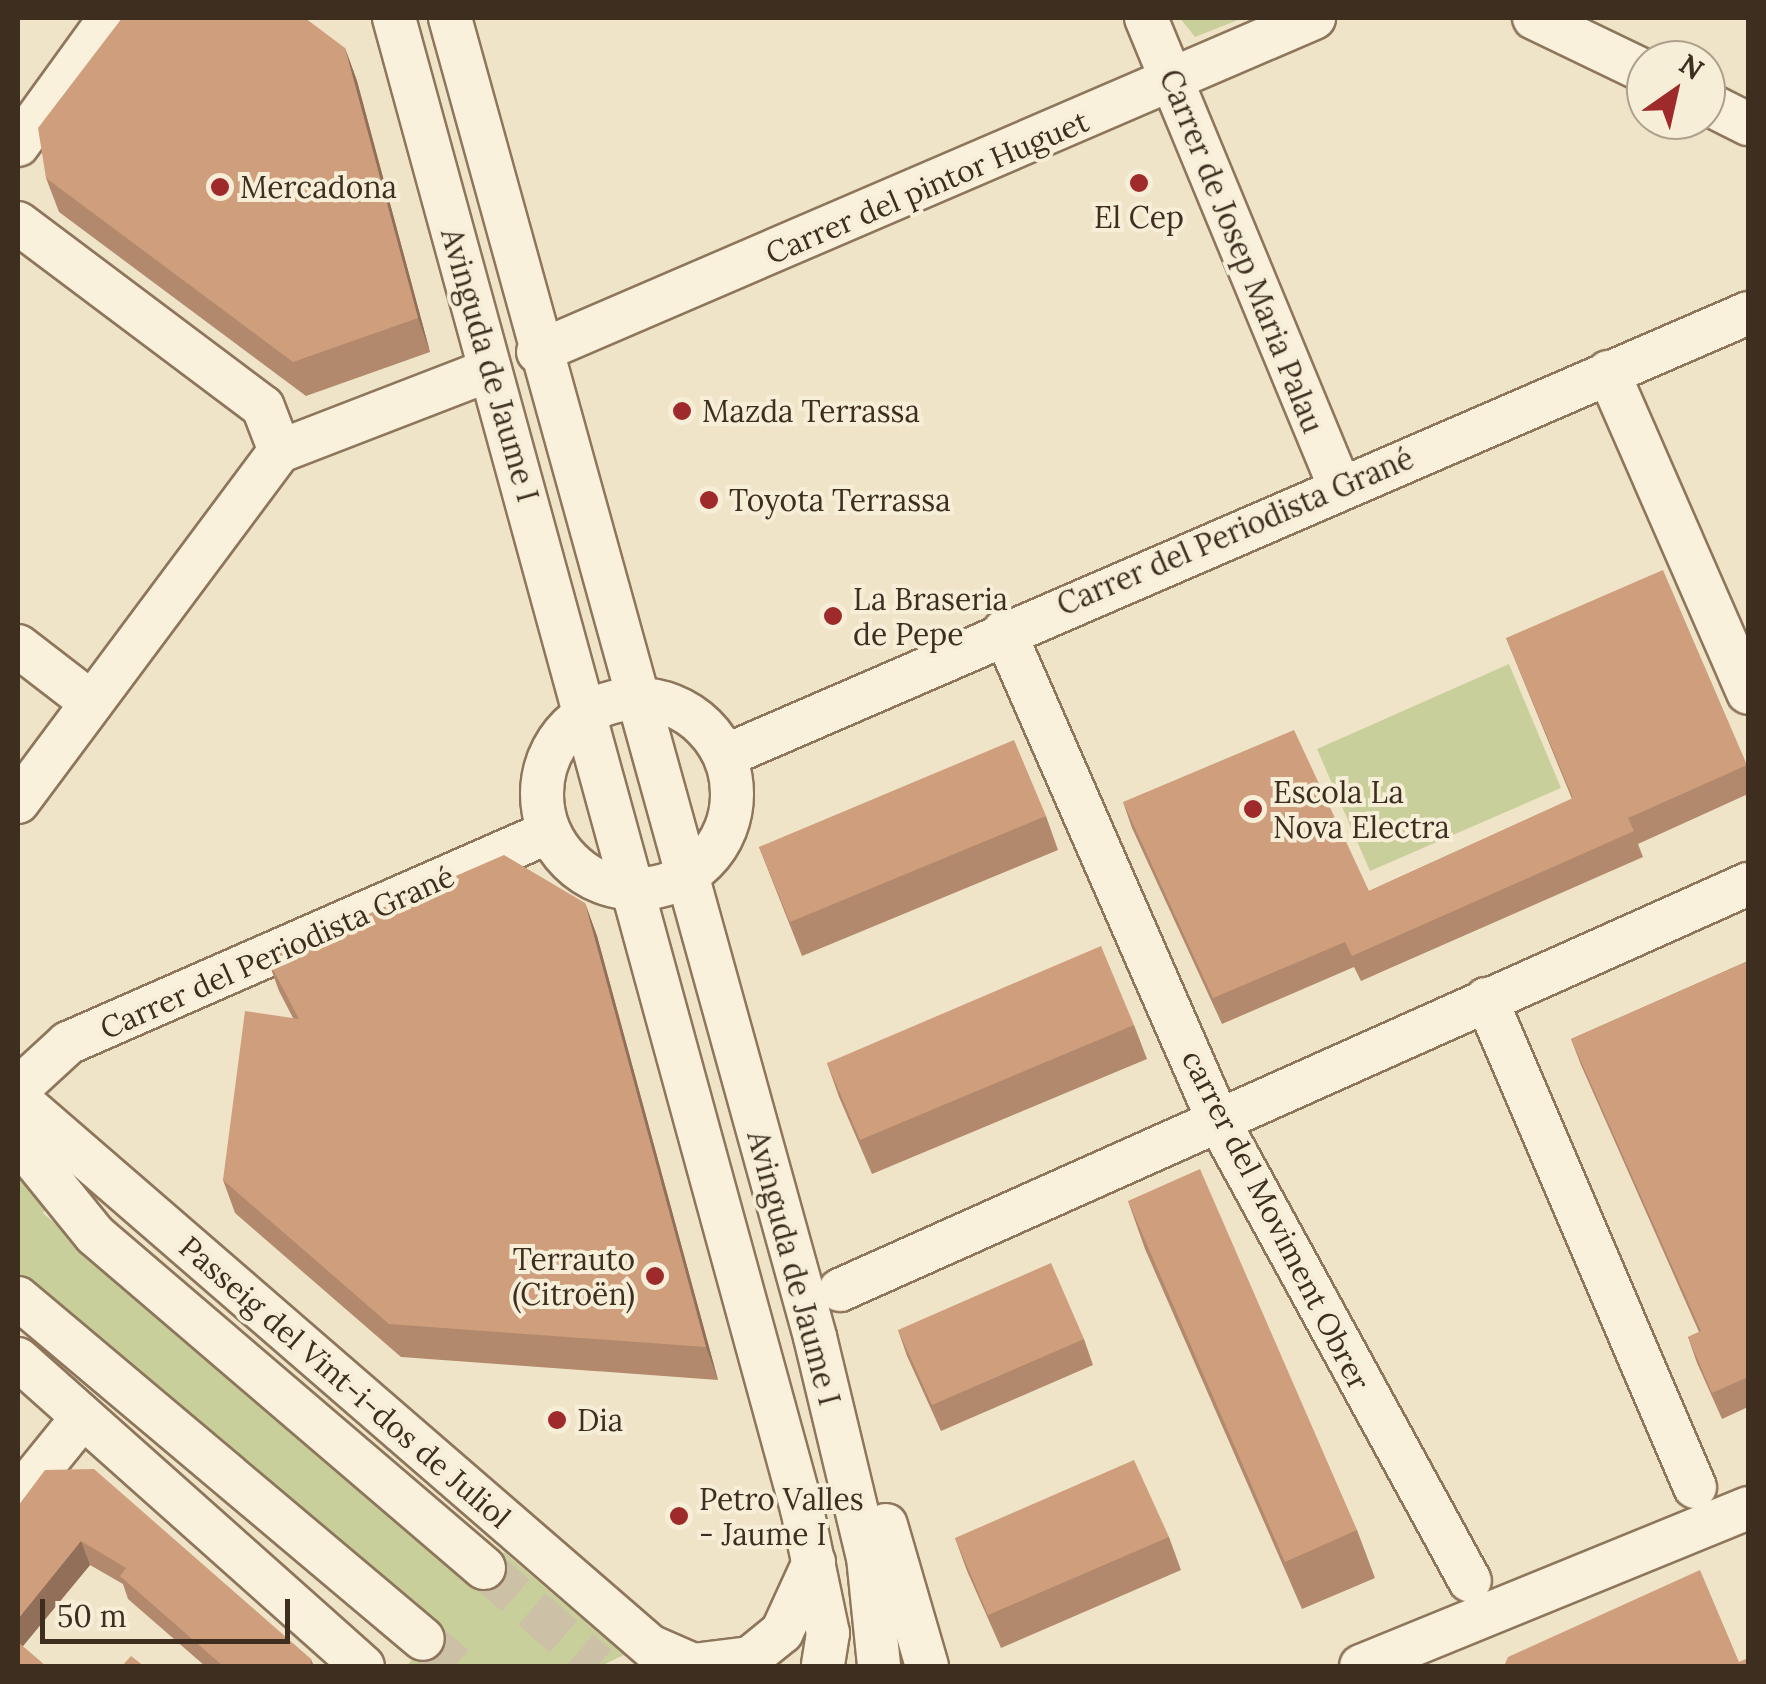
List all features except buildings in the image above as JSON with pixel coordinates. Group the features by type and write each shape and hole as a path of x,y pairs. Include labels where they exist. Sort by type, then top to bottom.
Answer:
{"street":[{"path":"18,145 110,18"},
{"name":"Avinguda de Jaume I","path":"394,18 587,712 814,1562 828,1633 823,1666"},
{"name":"Avinguda de Jaume I","path":"450,18 538,352 635,698 690,874 815,1338 868,1557 879,1666"},
{"name":"Carrer de Josep Maria Palau","path":"1146,18 1339,485"},
{"name":"Carrer del pintor Huguet","path":"538,352 1172,84 1314,18"},
{"path":"1550,21 1626,61"},
{"path":"18,224 262,408 280,451"},
{"name":"Carrer del Periodista Grané","path":"725,756 1339,485 1748,313"},
{"path":"18,802 280,451 490,370"},
{"path":"1608,372 1748,692"},
{"name":"carrer del Moviment Obrer","path":"1004,631 1218,1120 1470,1581"},
{"path":"18,646 92,702"},
{"path":"635,698 689,713 725,756 732,808 710,856 690,874 634,890 575,866 550,832 546,765 587,712 635,698"},
{"name":"Carrer del Periodista Grané","path":"18,1089 68,1043 550,832"},
{"path":"840,1290 1748,884"},
{"path":"1486,1000 1695,1487"},
{"name":"Passeig del Vint-i-dos de Juliol","path":"18,1099 662,1657 693,1666 750,1658 782,1632 814,1562"},
{"name":"Passeig del Vint-i-dos de Juliol","path":"18,1140 95,1234 484,1568"},
{"path":"18,1298 422,1639"},
{"path":"815,1338 878,1492 927,1666"},
{"path":"18,1359 363,1666"},
{"path":"18,1497 82,1418"},
{"path":"1361,1666 1425,1658 1473,1628 1748,1508"}],"green space":[{"path":"1180,18 1243,18 1195,37"},
{"path":"1509,664 1561,788 1370,871 1317,749"},
{"path":"18,1155 52,1203 43,1213 477,1583 504,1552 624,1655 601,1666 407,1666 434,1630 18,1273"}],"tunnel":[{"path":"484,1568 598,1666"},
{"path":"423,1639 455,1666"}],"place":[{"name":"El Cep","path":"1139,183"},
{"name":"Mercadona","path":"220,187"},
{"name":"Mazda Terrassa","path":"682,411"},
{"name":"Toyota Terrassa","path":"709,500"},
{"name":"La Braseria de Pepe","path":"833,616"},
{"name":"Escola La Nova Electra","path":"1253,809"},
{"name":"Terrauto (Citroën)","path":"655,1276"},
{"name":"Dia","path":"557,1420"},
{"name":"Petro Valles - Jaume I","path":"679,1516"}]}
